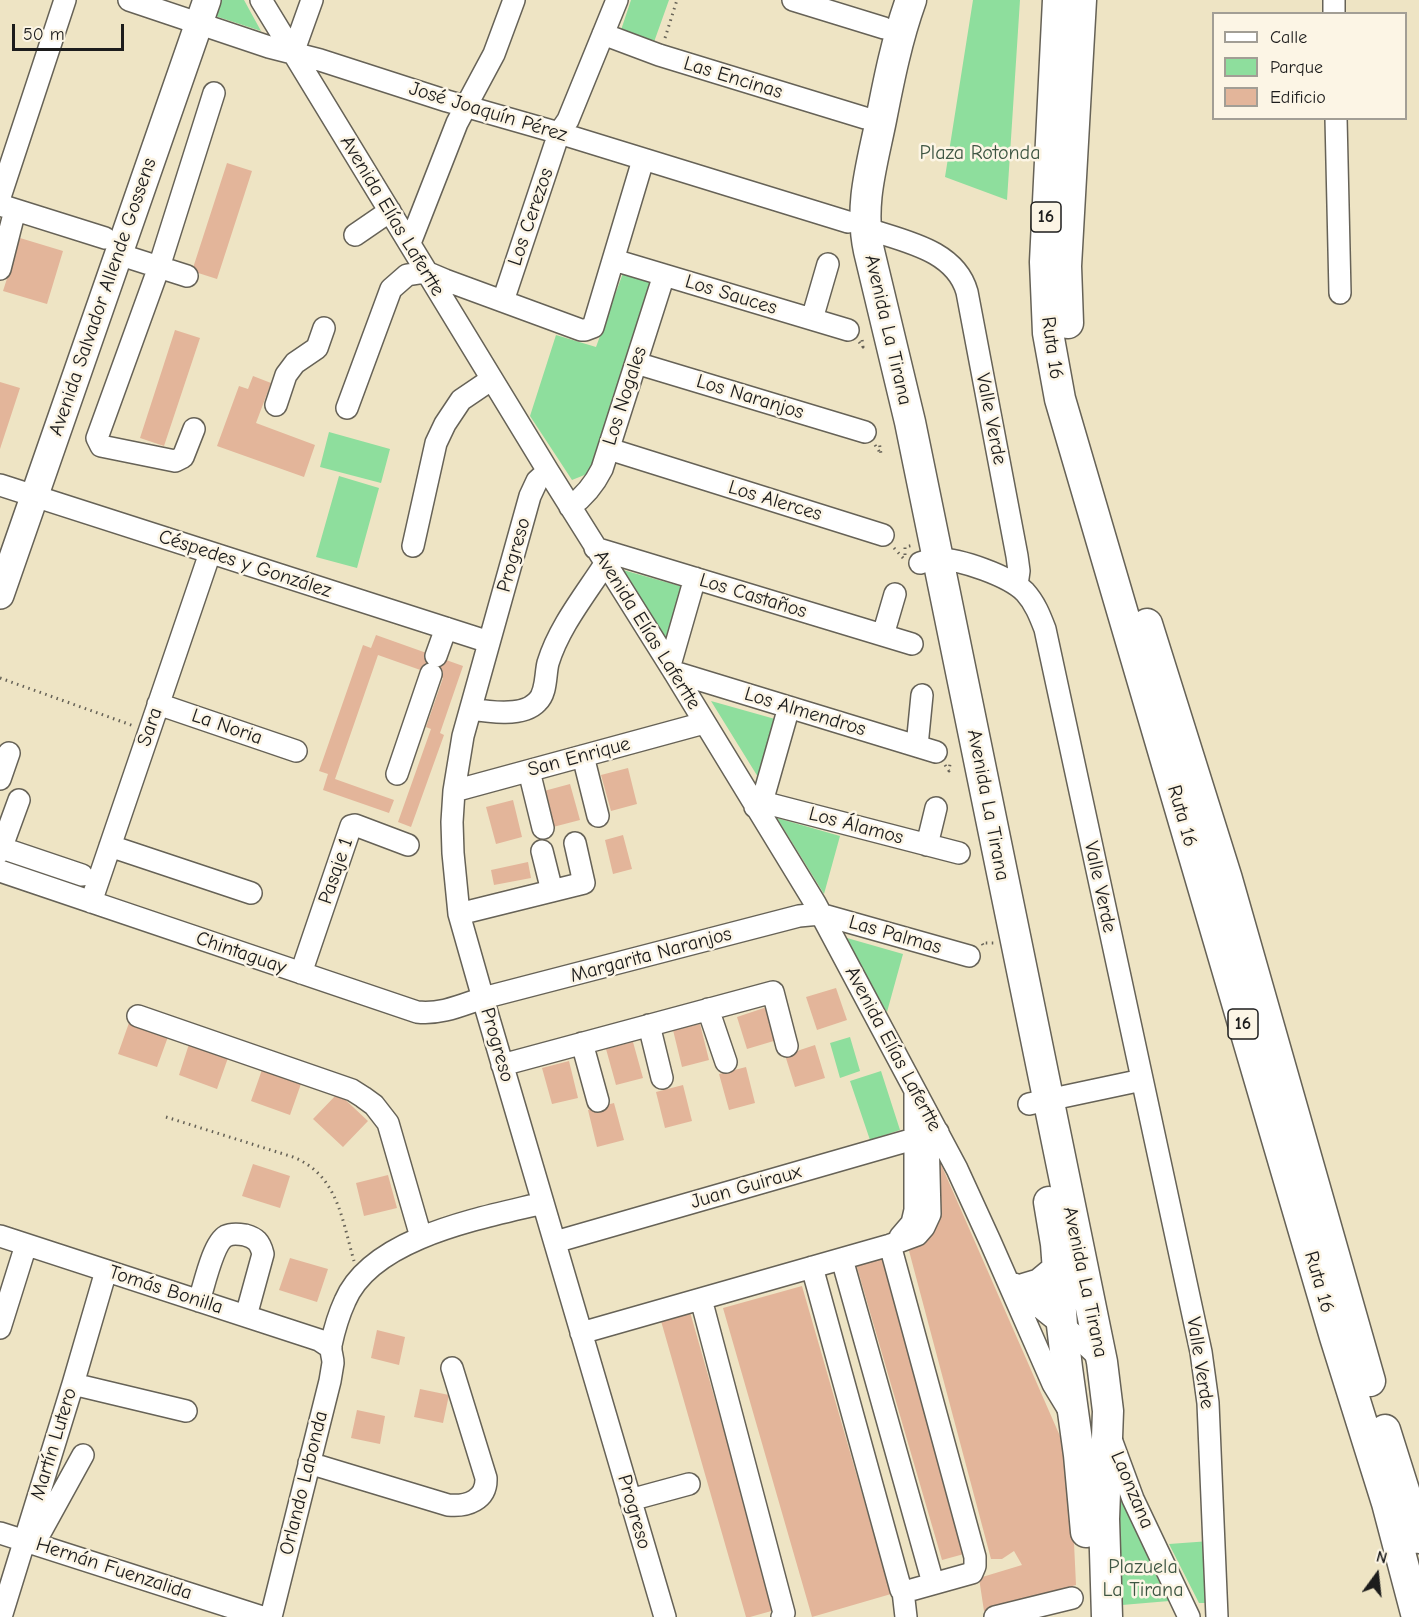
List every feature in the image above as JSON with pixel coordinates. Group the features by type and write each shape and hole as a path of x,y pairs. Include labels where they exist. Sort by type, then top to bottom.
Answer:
{"highway":[{"name":"Avenida La Tirana","path":"856,225 850,192 884,28 892,0"},
{"name":"Avenida La Tirana","path":"911,0 894,56 865,204 856,225 852,252 925,556 1038,1102 1102,1362 1107,1395 1108,1428 1104,1520 1107,1617"},
{"name":"Ruta 16","path":"1058,0 1044,262 1048,333 1060,399 1335,1336 1387,1503 1417,1617"},
{"name":"Ruta 16","path":"1080,0 1066,266 1068,331 1079,395 1164,681 1227,879 1364,1360 1419,1539"},
{"name":"Avenida La Tirana","path":"1038,1102 1058,1269 1062,1324 1080,1455 1083,1494 1081,1608"},
{"path":"1013,1283 1040,1284 1058,1269"}],"main road":[{"name":"Avenida Salvador Allende Gossens","path":"0,538 111,246 194,10"},
{"name":"Avenida Salvador Allende Gossens","path":"0,595 17,490"}],"street":[{"path":"0,269 5,204 65,0"},
{"name":"José Joaquín Pérez","path":"129,0 194,10 269,47 321,60 856,225"},
{"name":"Avenida Elías Lafertte","path":"261,0 600,556 704,723 759,804 915,1089 927,1135 975,1207 1013,1283 1053,1384 1074,1418"},
{"path":"293,53 312,0"},
{"name":"Los Cerezos","path":"503,301 559,133 568,120 617,0"},
{"path":"793,0 855,9 884,28"},
{"path":"410,243 457,123 494,54 511,1"},
{"name":"Las Encinas","path":"603,34 659,55 865,118"},
{"path":"194,429 183,457 175,461 101,446 97,438 159,267 214,93"},
{"path":"1336,120 1340,293"},
{"path":"347,408 391,289 407,275 426,272 581,330 590,329 594,324 643,160"},
{"path":"5,204 159,267 187,276"},
{"path":"355,235 390,212"},
{"name":"Valle Verde","path":"856,225 929,251 954,268 967,292 1017,556 1019,571 1017,585 1034,603 1045,629 1196,1328 1208,1402 1217,1617"},
{"name":"Los Sauces","path":"614,260 848,330"},
{"path":"812,319 828,264"},
{"name":"Los Nogales","path":"570,507 592,487 602,469 664,275"},
{"path":"276,405 286,375 296,363 317,348 324,328"},
{"name":"Los Naranjos","path":"636,363 865,432"},
{"path":"413,546 436,443 445,424 461,400 492,380"},
{"name":"Los Alerces","path":"609,449 883,535"},
{"name":"Progreso","path":"548,471 537,481 530,496 464,736 454,791 452,822 459,914 664,1617"},
{"name":"Céspedes y González","path":"17,490 489,642"},
{"name":"Sara","path":"91,902 210,553"},
{"path":"471,709 509,712 531,707 539,701 544,691 548,665 555,644 600,556"},
{"name":"Los Castaños","path":"600,556 695,578 912,644"},
{"path":"925,556 978,568 1017,585"},
{"path":"672,669 695,578"},
{"path":"884,635 894,594"},
{"path":"396,774 446,627"},
{"name":"Los Almendros","path":"672,669 927,749 922,695"},
{"name":"La Noria","path":"158,704 296,751"},
{"path":"759,804 789,707"},
{"name":"San Enrique","path":"454,791 704,723"},
{"path":"0,779 9,753"},
{"path":"583,756 598,816"},
{"path":"529,771 543,828"},
{"path":"20,800 1,850 82,875"},
{"name":"Los Álamos","path":"759,804 959,853"},
{"path":"927,845 936,808"},
{"name":"Pasaje 1","path":"301,973 351,826 355,825 408,844"},
{"path":"459,914 584,883 575,843"},
{"path":"110,846 250,893"},
{"path":"542,851 552,891"},
{"name":"Chintaguay","path":"0,871 417,1012 438,1012 483,998"},
{"name":"Las Palmas","path":"820,914 969,956"},
{"name":"Margarita Naranjos","path":"483,998 799,916 820,914"},
{"path":"502,1065 772,992 787,1047"},
{"path":"708,1009 726,1062"},
{"path":"138,1016 352,1090 363,1096 374,1105 388,1123 421,1237"},
{"path":"649,1025 662,1078"},
{"path":"582,1043 598,1101"},
{"path":"1038,1102 1142,1080"},
{"path":"581,1333 890,1245 912,1223 927,1135"},
{"name":"Juan Guiraux","path":"555,1242 927,1135"},
{"path":"359,1277 370,1266 421,1237 543,1203"},
{"path":"199,1301 218,1244 226,1236 238,1233 253,1237 260,1244 262,1254 246,1316"},
{"name":"Tomás Bonilla","path":"0,1236 319,1340 331,1348"},
{"path":"0,1328 26,1245"},
{"path":"890,1245 975,1557 972,1573 903,1591"},
{"path":"842,1258 933,1583"},
{"path":"812,1267 903,1591 906,1617"},
{"name":"Martín Lutero","path":"1,1617 29,1542 106,1270"},
{"name":"Orlando Labonda","path":"271,1617 332,1371 331,1348 344,1303 359,1277"},
{"name":"Avenida Elías Lafertte","path":"1013,1283 1083,1341 1102,1362"},
{"path":"701,1299 784,1612 782,1617"},
{"path":"309,1463 448,1505 459,1505 477,1500 484,1491 486,1478 452,1368"},
{"path":"72,1384 186,1411"},
{"path":"1074,1418 1091,1426 1108,1428"},
{"name":"Laonzana","path":"1108,1428 1133,1499 1189,1617"},
{"path":"29,1542 83,1455"},
{"path":"630,1500 689,1484"},
{"name":"Hernán Fuenzalida","path":"0,1533 209,1609 262,1617"},
{"path":"995,1617 1081,1608"}],"path":[{"path":"659,55 677,0"},
{"path":"883,535 906,561 905,547 925,556"},
{"path":"0,678 134,726"},
{"path":"166,1117 293,1157 318,1173 335,1198 359,1277"}],"green space":[{"path":"214,0 244,0 261,31 209,14"},
{"path":"631,0 669,0 654,42 621,30"},
{"name":"Plaza Rotonda","path":"973,0 1020,0 1007,200 945,177"},
{"path":"623,273 654,283 592,472 572,480 530,416 556,335 596,347"},
{"path":"329,432 390,449 381,483 320,467"},
{"path":"339,476 379,488 357,568 316,557"},
{"path":"623,570 687,588 670,645"},
{"path":"711,701 775,719 758,777"},
{"path":"777,818 840,836 824,894"},
{"path":"840,936 903,954 887,1012"},
{"path":"850,1037 860,1071 840,1078 830,1043"},
{"path":"881,1071 900,1130 870,1140 850,1081"},
{"name":"Plazuela La Tirana","path":"1115,1478 1181,1600 1122,1605"},
{"path":"1210,1541 1213,1603 1199,1603 1169,1544"}],"building":[{"path":"227,163 252,171 217,279 192,271"},
{"path":"20,238 63,251 47,304 3,291"},
{"path":"175,330 200,338 164,446 140,438"},
{"path":"253,376 271,383 256,423 315,445 304,477 217,446 239,386 248,389"},
{"path":"0,382 20,388 0,449"},
{"path":"376,635 463,666 440,733 444,735 411,827 398,822 431,729 426,727 443,678 378,655 335,779 394,800 389,813 323,790 328,774 319,771 363,645 371,648"},
{"path":"628,768 637,804 611,811 601,775"},
{"path":"570,784 580,820 553,827 544,791"},
{"path":"513,800 522,837 496,844 486,807"},
{"path":"623,835 632,869 613,874 605,840"},
{"path":"528,862 531,878 494,885 491,870"},
{"path":"836,988 847,1020 817,1030 806,997"},
{"path":"767,1007 777,1040 747,1049 737,1017"},
{"path":"130,1020 169,1034 157,1067 118,1054"},
{"path":"700,1024 709,1060 682,1067 673,1030"},
{"path":"190,1041 229,1055 217,1089 179,1075"},
{"path":"633,1042 643,1078 616,1085 606,1049"},
{"path":"815,1045 825,1078 795,1087 785,1055"},
{"path":"569,1061 578,1098 552,1104 542,1068"},
{"path":"263,1067 302,1081 290,1115 251,1101"},
{"path":"746,1067 755,1103 729,1110 719,1074"},
{"path":"683,1085 692,1121 665,1128 656,1092"},
{"path":"338,1093 368,1121 343,1147 313,1119"},
{"path":"614,1103 624,1140 597,1147 588,1110"},
{"path":"940,1162 1070,1459 1076,1585 984,1611 979,1578 1022,1565 1014,1551 1002,1559 991,1559 908,1247 924,1243 933,1216 931,1165"},
{"path":"253,1164 290,1176 280,1208 242,1196"},
{"path":"388,1175 397,1208 364,1216 356,1183"},
{"path":"883,1255 964,1554 942,1560 856,1264"},
{"path":"290,1258 328,1269 317,1302 279,1290"},
{"path":"802,1286 891,1594 812,1617 723,1308"},
{"path":"690,1312 775,1610 750,1617 746,1617 661,1321"},
{"path":"377,1330 405,1337 399,1365 371,1358"},
{"path":"420,1389 449,1395 443,1423 414,1417"},
{"path":"357,1410 385,1416 380,1444 351,1438"}]}
